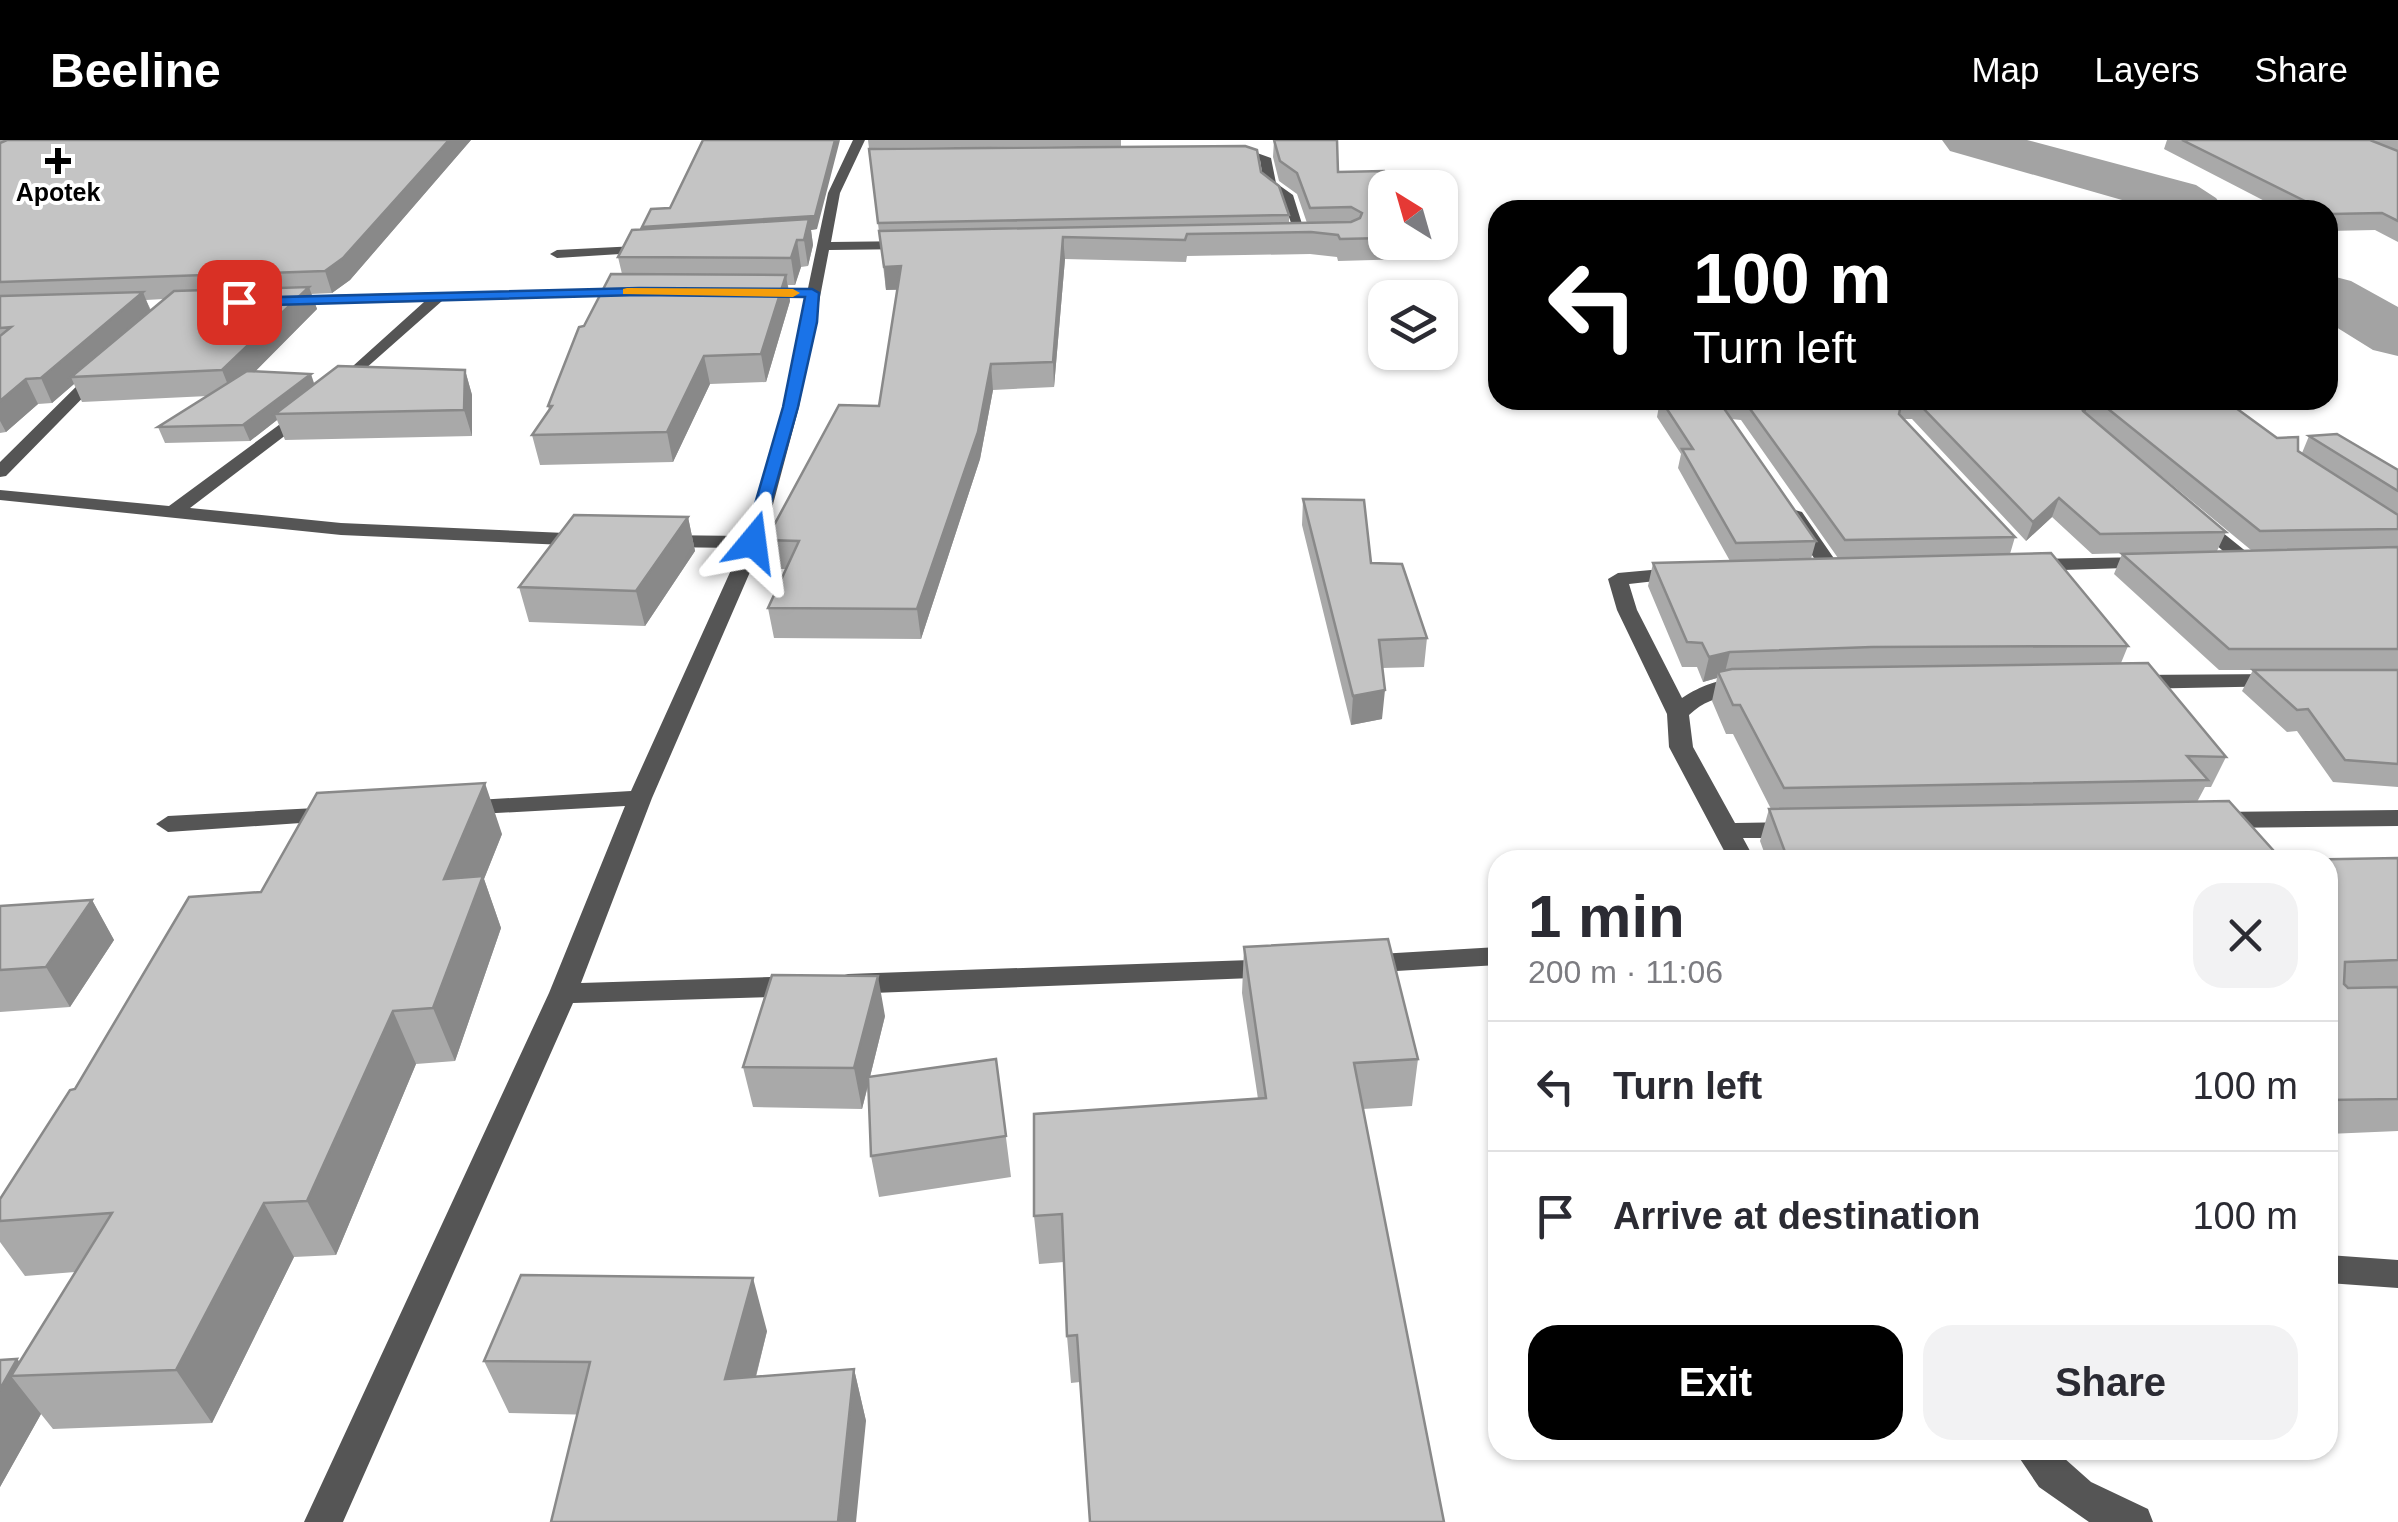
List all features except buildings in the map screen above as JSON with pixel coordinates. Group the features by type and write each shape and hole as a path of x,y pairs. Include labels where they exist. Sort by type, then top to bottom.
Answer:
{"street":[{"path":"322,1522 563,993 640,798 753,542 810,322 804,293 834,193 858,151"},
{"path":"1211,152 1246,152 1266,158 1270,185 1287,195 1294,237 1318,236"},
{"path":"820,240 939,244"},
{"path":"557,254 662,247"},
{"path":"265,301 648,292"},
{"path":"329,395 438,298"},
{"path":"0,472 119,355"},
{"path":"175,511 315,406"},
{"path":"0,496 341,530 753,542"},
{"path":"1788,506 1832,570"},
{"path":"2188,510 2255,560 2207,562"},
{"path":"2022,560 2168,562"},
{"path":"1702,572 1618,579 1627,610 1678,714 1681,747 1738,850"},
{"path":"2110,682 2302,681"},
{"path":"1678,714 1697,694 1724,687 1777,685"},
{"path":"443,809 640,798"},
{"path":"168,824 364,813"},
{"path":"2188,821 2398,818"},
{"path":"1729,831 1829,829"},
{"path":"1343,965 1488,957"},
{"path":"563,993 1304,967"},
{"path":"2338,1271 2398,1274"},
{"path":"2042,1460 2067,1488 2096,1508 2134,1522"}],"waterway":[{"path":"1968,140 2181,200"},
{"path":"2338,301 2398,335"}],"slow traffic":[{"path":"627,292 793,293"}],"place":[{"name":"Apotek","path":"58,161"}],"route":[{"path":"239,302 639,292 812,293 810,322 791,407 753,542"}]}
